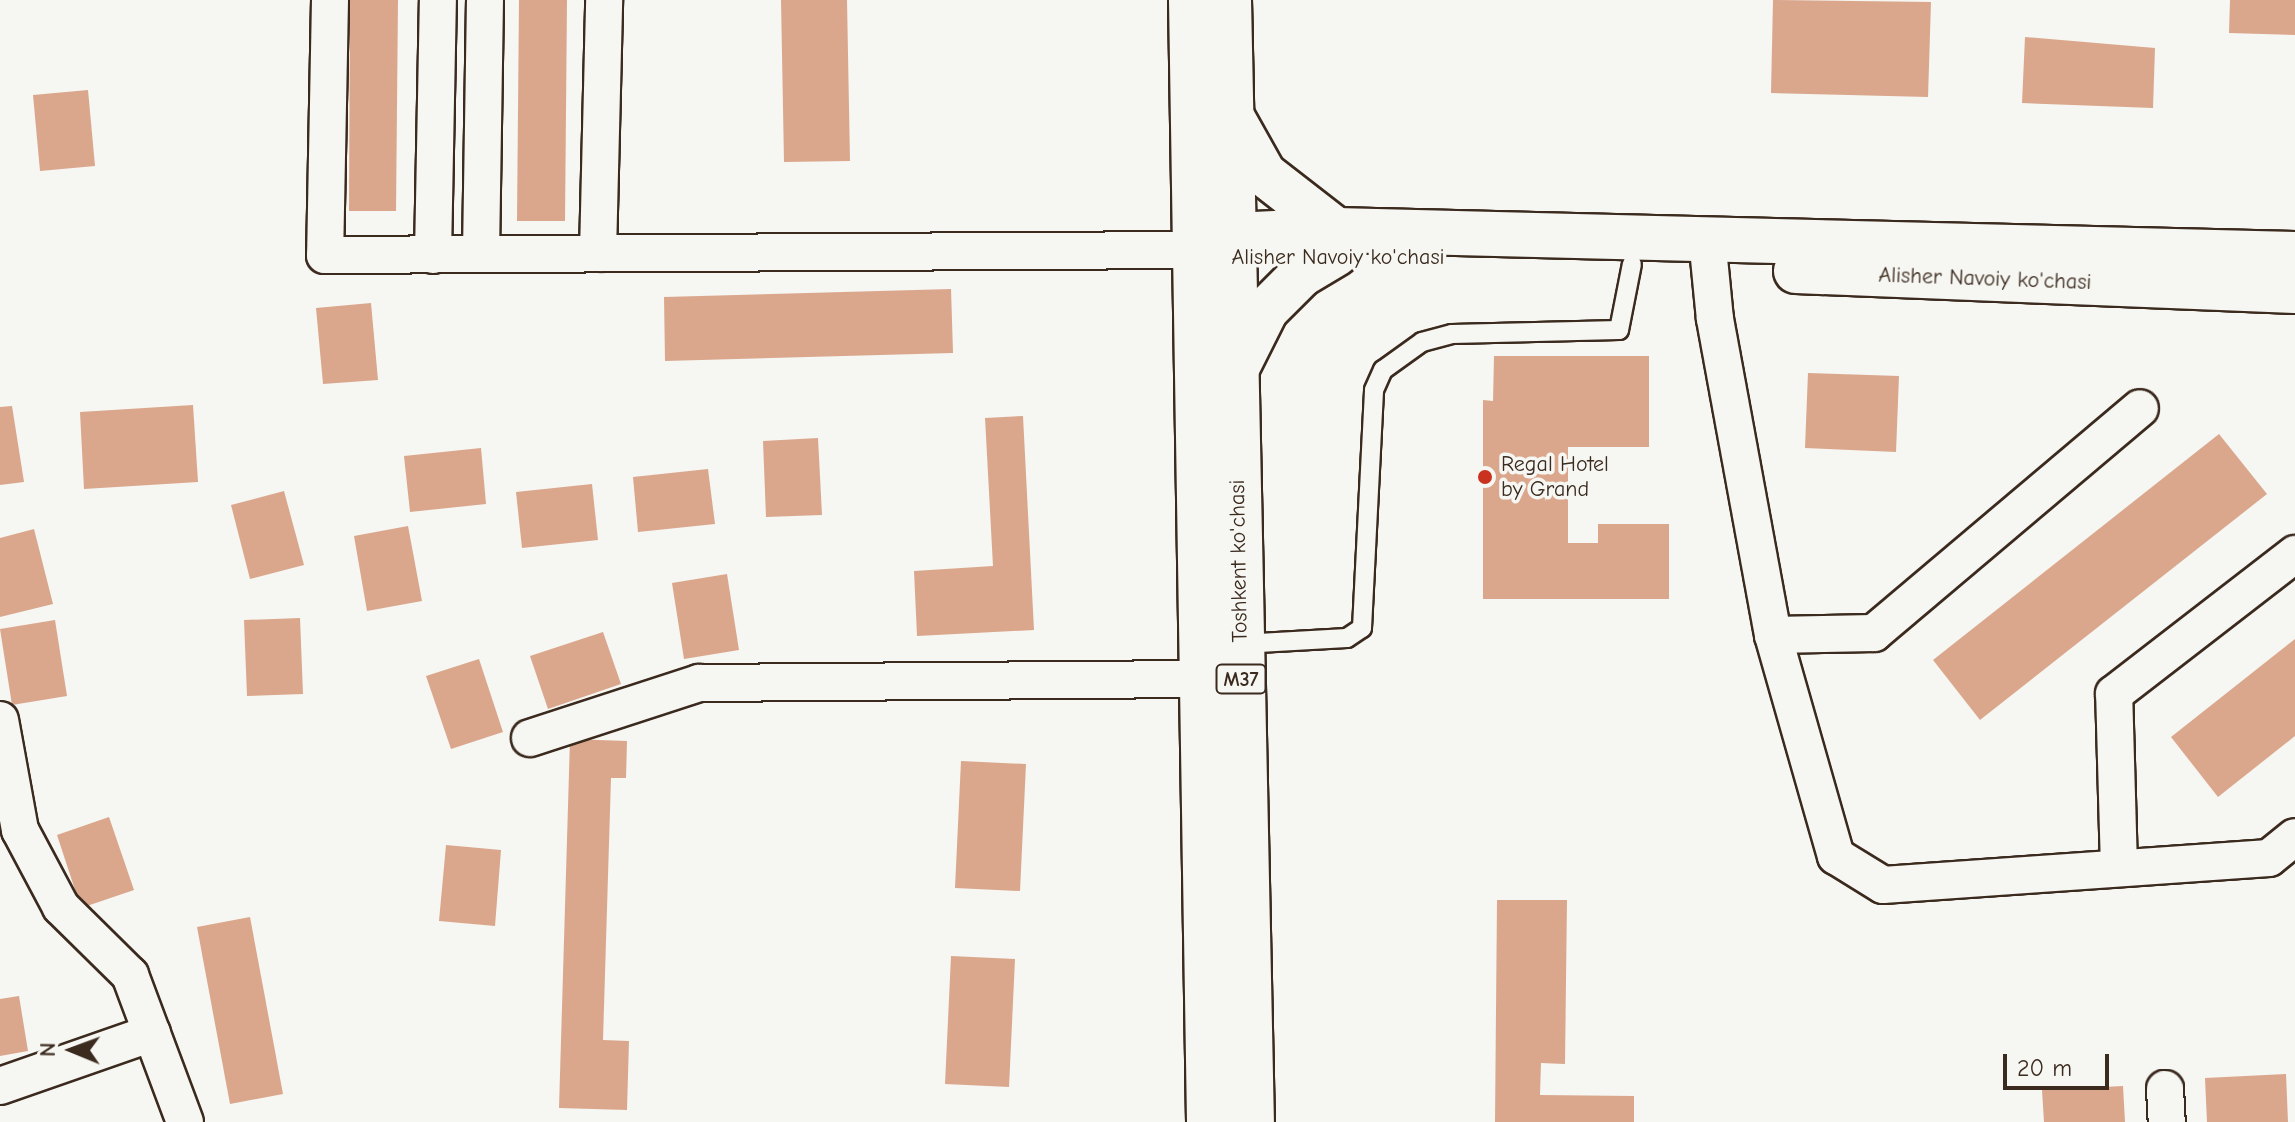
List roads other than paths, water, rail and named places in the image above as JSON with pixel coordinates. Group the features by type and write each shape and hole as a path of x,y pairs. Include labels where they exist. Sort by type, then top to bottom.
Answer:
{"main road":[{"name":"Toshkent ko'chasi","path":"1191,0 1236,370 1252,1122"},
{"name":"Toshkent ko'chasi","path":"1209,1122 1202,679 1221,249 1232,117 1229,0"},
{"path":"1232,117 1264,174 1336,242 1266,310 1236,370"},
{"name":"Alisher Navoiy ko'chasi","path":"1221,249 1336,242 1707,252 2295,254"},
{"name":"Alisher Navoiy ko'chasi","path":"1336,242 1632,264 1707,252 2295,291"}],"street":[{"path":"330,0 325,255 1221,249"},
{"path":"433,255 438,0"},
{"path":"481,254 485,0"},
{"path":"598,253 604,0"},
{"path":"1707,252 1773,635 1836,856 1883,885 2269,858 2295,837"},
{"path":"1773,635 1874,633 2140,408"},
{"path":"2119,868 2114,694 2295,554"},
{"path":"530,738 699,683 1202,679"},
{"path":"0,720 20,830 61,907 130,975 185,1122"},
{"path":"0,1086 152,1033"}],"lane":[{"path":"1241,644 1347,638 1362,628 1374,390 1383,370 1412,347 1452,334 1619,330 1632,264"}],"place":[{"name":"Regal Hotel by Grand","path":"1485,477"}]}
